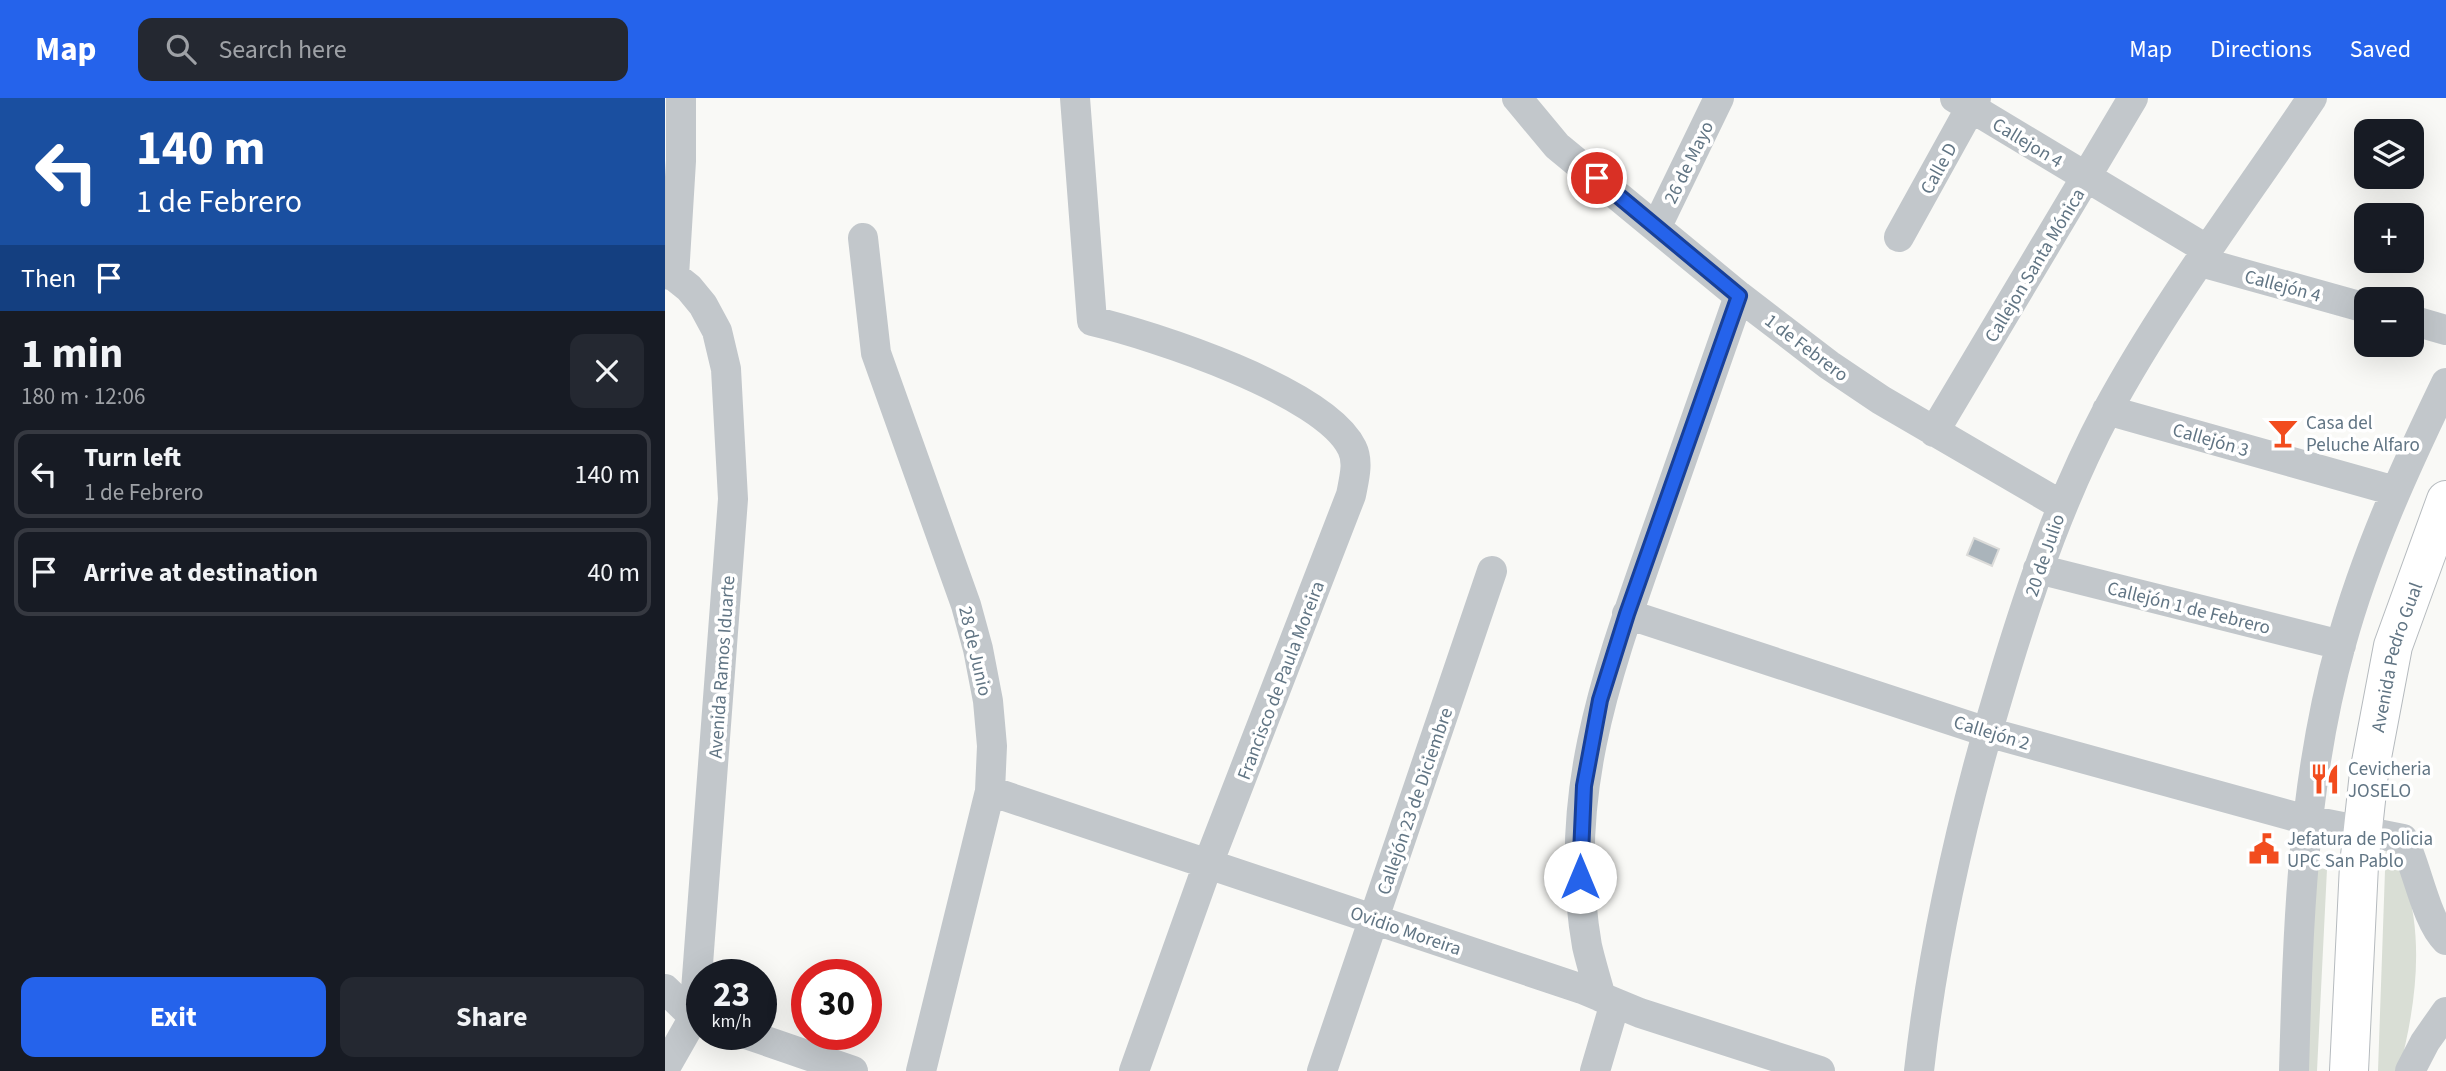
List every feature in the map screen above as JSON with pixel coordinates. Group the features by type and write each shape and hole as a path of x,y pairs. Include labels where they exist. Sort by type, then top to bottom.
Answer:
{"highway":[{"name":"Avenida Pedro Gual","path":"2349,1071 2361,832 2369,773 2393,646 2446,500"}],"street":[{"path":"669,275 681,161 681,98"},
{"name":"Francisco de Paula Moreira","path":"1076,98 1092,321 1197,352 1289,395 1340,431 1352,446 1356,461 1351,495 1208,864 1133,1071"},
{"name":"1 de Febrero","path":"1517,98 1557,146 1739,296 1829,365 1934,432 2061,505"},
{"name":"26 de Mayo","path":"1657,226 1719,98"},
{"name":"Callejon Santa Mónica","path":"1934,432 2133,98"},
{"name":"20 de Julio","path":"1919,1071 1926,1007 1940,930 1987,732 2061,505 2107,410 2136,362 2204,256 2312,98"},
{"name":"Callejon 4","path":"1967,101 2204,256"},
{"name":"Calle D","path":"1899,237 1967,101"},
{"name":"28 de Junio","path":"863,238 876,353 966,605 988,701 992,746 990,792 921,1071"},
{"name":"Callejón 4","path":"2204,256 2354,304"},
{"name":"Avenida Ramos Iduarte","path":"669,275 689,288 703,304 717,331 726,369 733,499 702,959"},
{"path":"1595,1071 1608,1000 1588,948 1580,877 1582,810 1595,718 1627,614 1739,296"},
{"path":"2424,324 2446,330"},
{"path":"2294,1071 2307,820 2323,721 2341,645 2366,566 2395,491 2446,383"},
{"name":"Callejón 3","path":"2107,410 2395,491"},
{"name":"Callejón 1 de Febrero","path":"2038,569 2341,645"},
{"name":"Callejón 23 de Diciembre","path":"1322,1071 1492,571"},
{"name":"Callejón 2","path":"1627,614 1987,732 2307,820 2403,839 2413,859 2433,925 2446,940"},
{"name":"Ovidio Moreira","path":"990,792 1042,807 1820,1071"},
{"path":"665,989 686,1007"},
{"path":"2410,1071 2425,1042 2446,1012"},
{"name":"Avenida Ramos Iduarte","path":"665,1068 686,1036"},
{"path":"777,1045 853,1071"}],"shaded area":[{"path":"2386,842 2400,864 2415,927 2413,1000 2399,1071 2378,1071"},
{"path":"2315,868 2327,869 2317,1071 2307,1071"}],"building":[{"path":"1974,538 1999,549 1992,566 1967,555"}],"place":[{"name":"Casa del Peluche Alfaro","path":"2283,433"},
{"name":"Cevicheria JOSELO","path":"2325,779"},
{"name":"Jefatura de Policia UPC San Pablo","path":"2264,849"}],"route":[{"path":"1580,877 1584,786 1600,700 1627,614 1739,296 1597,178"}]}
